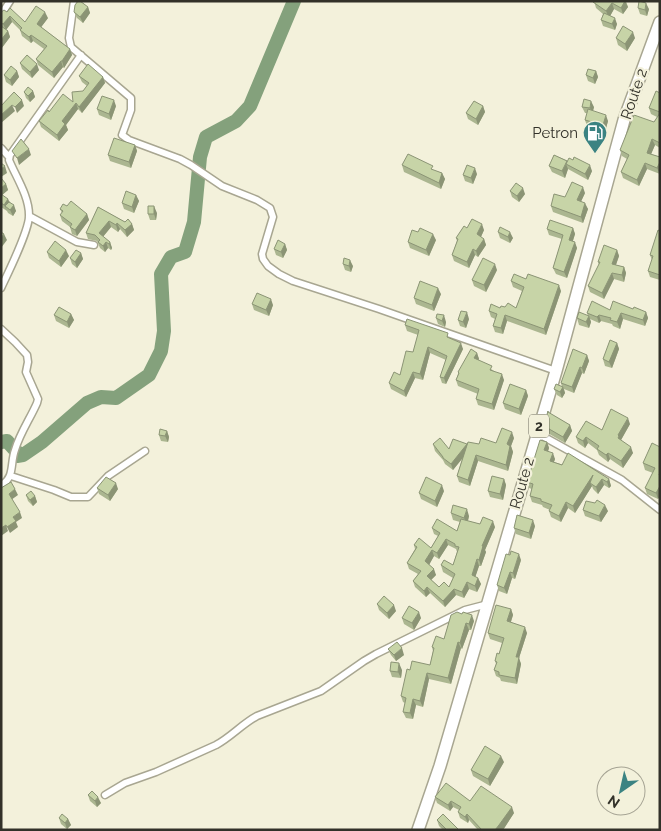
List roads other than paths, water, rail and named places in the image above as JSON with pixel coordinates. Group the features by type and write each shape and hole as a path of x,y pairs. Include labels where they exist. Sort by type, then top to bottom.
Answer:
{"highway":[{"name":"Route 2","path":"418,830 440,766 556,371 624,120 660,22"}],"street":[{"path":"1,14 10,1"},
{"path":"74,1 69,43 131,98 131,110 122,135 129,140 191,164 222,186 257,200 270,208 273,217 262,254 268,266 293,281 556,371"},
{"path":"9,157 12,150 81,55"},
{"path":"1,148 9,157 24,195 29,216 26,228 1,288"},
{"path":"29,216 77,242 94,244"},
{"path":"1,330 27,355 26,372 37,395 37,403 14,451 11,476 1,485"},
{"path":"537,433 622,480 660,510"},
{"path":"11,476 71,497 88,498 108,476 145,451"},
{"path":"105,795 125,784 226,740 248,721 257,716 321,691 376,654 465,610 488,604"}],"waterway":[{"path":"1,442 7,441 16,451 17,456 23,455 42,442 87,403 101,397 116,398 149,375 161,351 164,331 161,274 171,257 185,252 194,222 200,157 206,137 236,121 250,106 294,1"}],"place":[{"name":"Petron","path":"595,154"}]}
